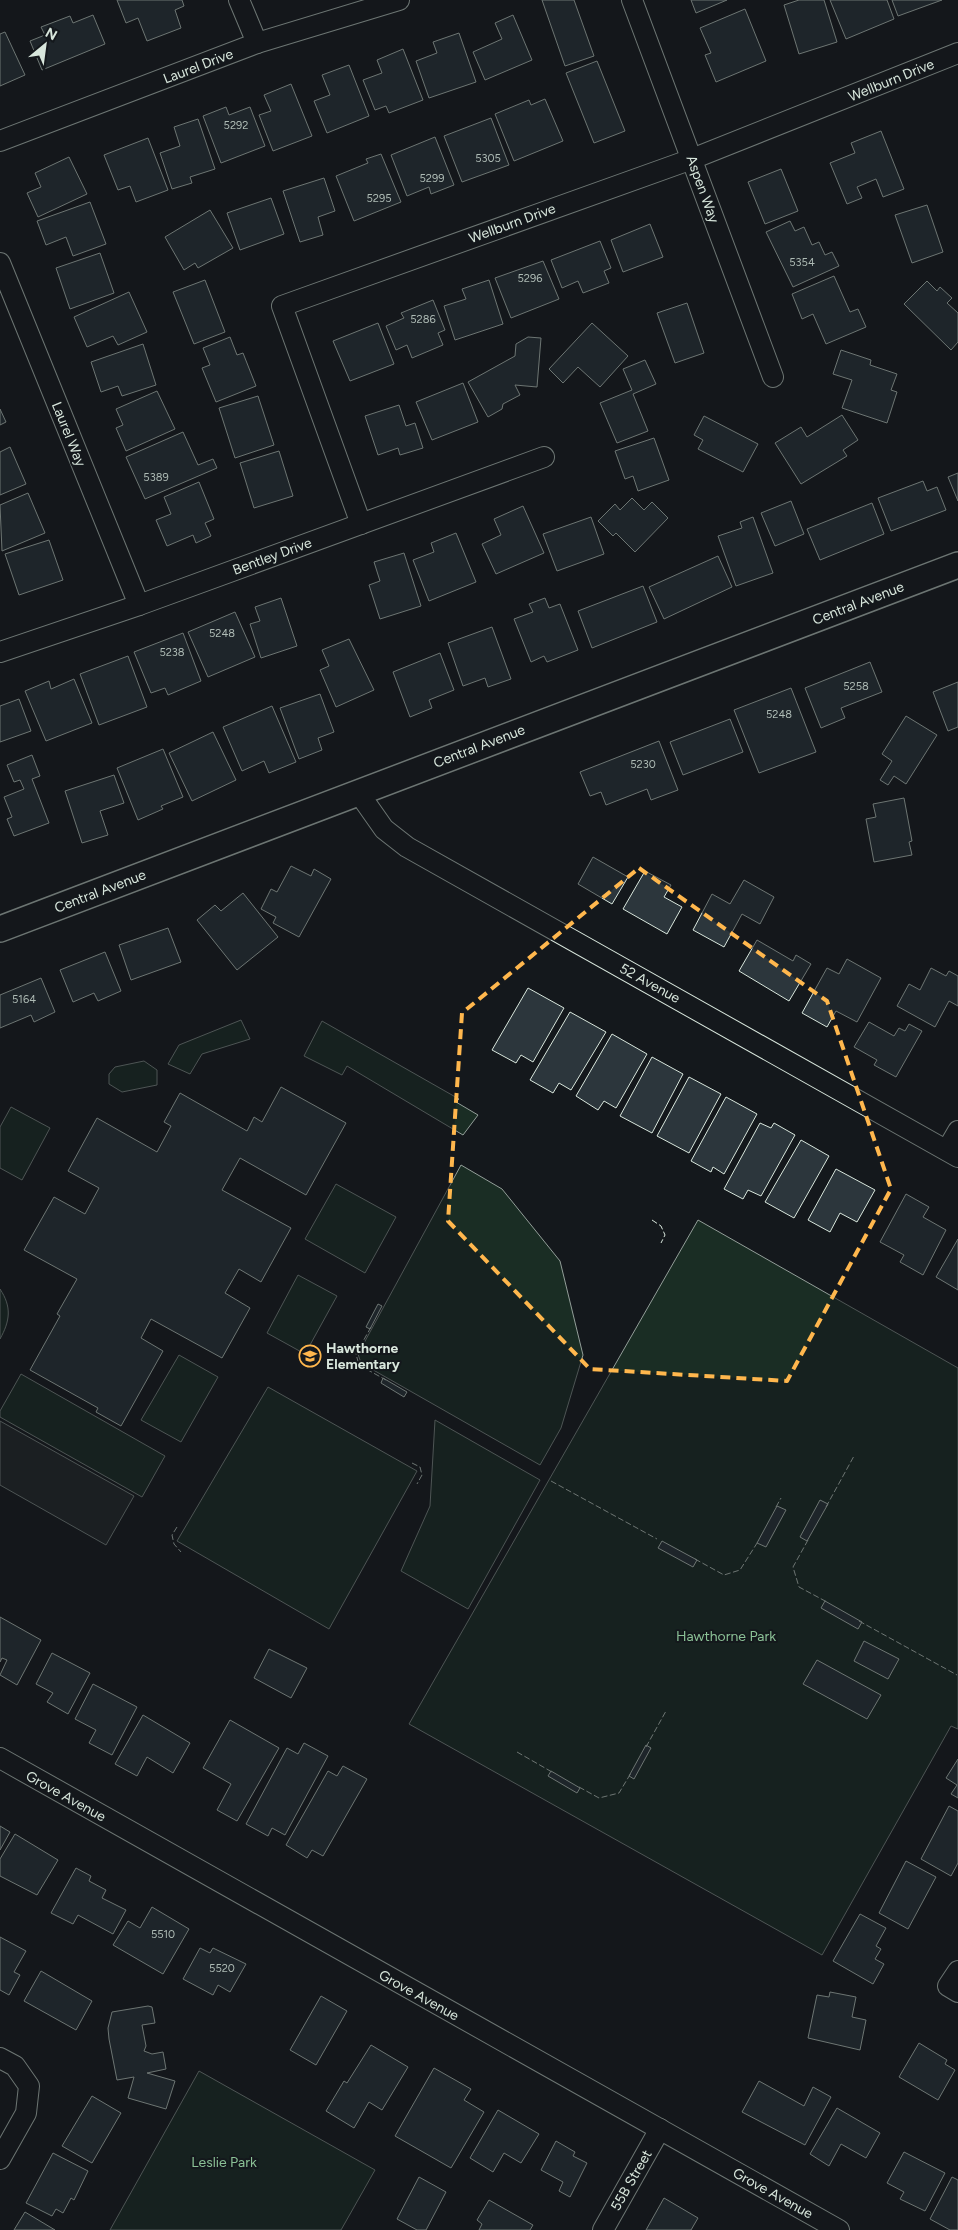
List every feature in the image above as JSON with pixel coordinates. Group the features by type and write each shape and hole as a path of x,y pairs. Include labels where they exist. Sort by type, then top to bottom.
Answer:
{"street":[{"path":"239,0 256,43"},
{"name":"Laurel Drive","path":"0,141 256,43 399,0"},
{"name":"Aspen Way","path":"632,0 774,378"},
{"name":"Wellburn Drive","path":"361,524 282,306 692,159 957,55"},
{"name":"Laurel Way","path":"0,263 139,605"},
{"name":"Bentley Drive","path":"0,652 139,605 544,458"},
{"name":"Central Avenue","path":"0,929 958,565"},
{"name":"52 Avenue","path":"358,792 384,829 407,846 952,1154"},
{"path":"952,1154 958,1131"},
{"name":"Grove Avenue","path":"0,1758 839,2230"},
{"path":"0,2058 15,2066 28,2086 26,2113 0,2159"},
{"name":"55B Street","path":"602,2230 660,2129"}],"highlighted area":[{"path":"639,868 827,1001 891,1189 787,1381 590,1369 448,1221 462,1013"}],"green space":[{"path":"241,1020 250,1039 202,1054 190,1074 168,1064 179,1045"},
{"path":"322,1021 459,1099 456,1102 478,1115 463,1135 347,1066 342,1075 304,1056"},
{"path":"144,1061 157,1070 157,1085 122,1092 109,1084 109,1074 115,1067"},
{"path":"11,1107 50,1128 22,1180 0,1168 0,1127"},
{"path":"461,1165 502,1189 560,1261 583,1355 561,1428 540,1465 361,1363 358,1354"},
{"path":"336,1184 396,1217 365,1273 305,1239"},
{"name":"Hawthorne Park","path":"698,1220 958,1368 958,1729 951,1726 822,1955 409,1724"},
{"path":"298,1275 337,1296 305,1354 267,1333"},
{"path":"0,1289 8,1308 8,1320 0,1339"},
{"path":"179,1355 218,1377 181,1442 141,1420"},
{"path":"21,1374 165,1456 142,1497 0,1417 0,1411"},
{"path":"268,1387 417,1471 329,1629 177,1541"},
{"path":"435,1420 540,1480 468,1609 401,1571 430,1506"},
{"name":"Leslie Park","path":"199,2071 375,2170 341,2230 110,2230"}],"shaded area":[{"path":"0,1421 134,1496 106,1545 0,1485"}],"building":[{"path":"117,0 182,0 184,6 175,10 181,28 147,41 138,18 126,23"},
{"path":"542,0 574,0 594,56 565,66"},
{"path":"691,0 727,0 696,13"},
{"path":"799,0 824,0 837,42 799,54 784,5"},
{"path":"830,0 887,0 894,19 846,39"},
{"path":"892,0 942,0 898,16"},
{"path":"745,9 766,61 716,82 705,55 711,53 700,28"},
{"path":"93,15 105,44 42,70 30,41 45,35 41,27 70,16 73,23"},
{"path":"513,15 532,60 485,80 473,52 502,39 495,23"},
{"path":"5,32 25,75 0,86 0,34"},
{"path":"459,33 476,82 429,98 416,61 437,53 433,42"},
{"path":"403,49 423,100 389,113 386,106 375,110 363,80 382,73 377,60"},
{"path":"597,61 625,131 594,143 566,73"},
{"path":"349,65 369,116 327,133 314,101 330,95 322,75"},
{"path":"291,84 312,136 273,151 259,115 271,111 264,95"},
{"path":"545,99 563,141 514,161 495,114 529,100 531,105"},
{"path":"226,107 229,115 250,107 265,146 221,163 203,116"},
{"path":"491,118 509,165 462,182 444,136"},
{"path":"198,119 215,169 190,177 192,183 172,189 160,153 180,146 174,127"},
{"path":"881,131 904,189 883,197 876,179 857,187 862,198 847,204 830,163 855,153 851,143"},
{"path":"435,137 454,185 431,194 429,187 407,196 391,155"},
{"path":"148,138 168,190 136,202 130,186 118,190 104,155"},
{"path":"381,154 401,202 354,221 336,176 368,163 366,159"},
{"path":"69,157 87,194 38,217 27,193 41,187 35,173"},
{"path":"781,169 798,211 765,224 748,182"},
{"path":"324,178 335,211 318,217 323,235 300,242 283,191"},
{"path":"271,198 284,234 240,250 227,213"},
{"path":"90,202 106,244 73,256 66,237 46,245 37,221"},
{"path":"927,205 943,252 912,263 895,215"},
{"path":"210,210 233,248 198,268 195,263 184,270 165,237"},
{"path":"790,221 795,231 804,227 812,245 819,242 825,255 832,252 839,266 793,287 766,232"},
{"path":"650,224 663,257 623,272 611,240"},
{"path":"600,241 611,268 604,271 609,283 583,293 578,281 562,288 551,260"},
{"path":"100,253 114,293 70,309 56,268"},
{"path":"543,261 559,299 511,318 495,278"},
{"path":"834,276 850,312 858,309 866,327 826,344 813,314 802,319 792,294"},
{"path":"205,280 225,332 194,344 173,292"},
{"path":"489,280 503,324 455,340 444,306 466,299 462,289"},
{"path":"927,281 937,291 940,287 952,298 947,303 958,313 958,342 951,350 904,304"},
{"path":"129,292 147,332 118,345 113,336 87,347 74,317"},
{"path":"433,300 445,330 438,333 443,345 412,358 407,345 396,350 386,326 404,318 401,313"},
{"path":"687,303 704,353 675,363 657,313"},
{"path":"378,323 394,364 350,381 333,341"},
{"path":"592,323 628,356 600,387 578,367 563,383 549,369"},
{"path":"230,337 237,355 243,353 256,386 216,402 202,368 210,365 203,348"},
{"path":"528,337 541,338 537,387 515,385 520,395 503,404 502,409 488,417 468,382 515,356 516,344"},
{"path":"143,344 156,385 122,396 118,386 101,392 91,362"},
{"path":"841,350 871,360 870,365 897,374 891,390 897,392 887,423 842,408 852,380 833,374"},
{"path":"645,360 656,384 633,394 648,431 617,443 600,403 632,390 623,369"},
{"path":"463,383 478,422 432,440 416,402"},
{"path":"157,391 175,429 126,451 116,428 123,425 116,409"},
{"path":"258,396 274,445 235,458 219,408"},
{"path":"399,405 406,426 415,423 423,448 400,455 398,448 378,455 365,416"},
{"path":"0,409 6,422 0,425"},
{"path":"842,415 858,440 843,450 847,456 801,484 775,443 801,427 807,437"},
{"path":"704,416 758,444 743,472 698,449 703,440 694,435"},
{"path":"183,432 198,465 213,459 217,468 145,499 126,457"},
{"path":"654,438 669,480 638,491 633,476 625,479 615,451"},
{"path":"10,447 26,484 0,495 0,452"},
{"path":"279,451 293,496 254,508 240,463"},
{"path":"958,473 958,501 948,477"},
{"path":"923,481 927,491 937,487 946,510 891,531 878,498"},
{"path":"199,482 214,519 205,523 211,536 196,543 193,535 167,546 156,520 171,514 164,497"},
{"path":"28,493 45,533 2,551 0,505"},
{"path":"632,498 644,510 652,502 668,518 635,552 616,533 613,536 598,521 615,504 620,510"},
{"path":"791,501 804,534 775,546 761,513"},
{"path":"872,503 884,534 820,560 807,529"},
{"path":"523,506 544,553 496,574 482,544 501,535 494,519"},
{"path":"591,517 604,554 557,571 543,534"},
{"path":"753,517 773,573 736,586 718,536 742,528 740,522"},
{"path":"456,533 476,582 429,601 413,560 434,552 431,543"},
{"path":"49,540 63,580 19,595 5,554"},
{"path":"404,553 421,606 380,619 369,585 380,581 374,562"},
{"path":"718,556 732,587 664,619 649,587"},
{"path":"643,586 657,622 592,648 578,611"},
{"path":"281,598 297,646 261,658 250,624 260,621 255,607"},
{"path":"545,598 549,608 560,604 578,650 547,662 544,656 531,662 514,619 533,612 529,604"},
{"path":"235,612 255,657 208,677 188,632"},
{"path":"492,627 511,679 488,687 485,678 463,686 448,643"},
{"path":"183,633 201,681 168,695 165,688 151,693 134,652"},
{"path":"349,639 374,690 336,707 320,670 329,666 322,650"},
{"path":"440,653 454,690 429,700 432,708 410,717 393,672"},
{"path":"128,656 147,707 99,725 80,674"},
{"path":"870,662 882,692 841,708 845,718 821,728 805,688"},
{"path":"74,679 92,723 46,741 25,691 49,681 51,689"},
{"path":"958,682 958,727 948,731 933,692"},
{"path":"791,688 816,752 759,773 734,710"},
{"path":"320,694 334,732 318,738 322,750 299,759 280,708"},
{"path":"19,699 31,731 0,742 0,706"},
{"path":"272,706 296,762 269,773 264,761 242,771 223,727"},
{"path":"906,716 937,735 906,784 894,776 888,785 880,780 892,761 882,754"},
{"path":"730,719 743,752 683,775 670,742"},
{"path":"213,732 236,780 192,801 169,753"},
{"path":"659,741 678,790 651,800 647,789 606,805 601,792 590,796 580,772"},
{"path":"163,749 183,797 161,806 163,809 138,820 117,768"},
{"path":"32,755 40,776 32,779 49,823 14,836 7,819 12,817 4,797 24,789 20,780 14,782 7,765"},
{"path":"114,775 124,803 100,811 108,835 82,843 65,791"},
{"path":"904,798 912,841 909,842 912,855 874,862 866,819 876,817 873,804"},
{"path":"593,857 628,877 612,904 578,884"},
{"path":"291,866 311,876 314,869 331,879 299,937 273,923 276,917 261,909 271,889 277,892"},
{"path":"645,871 671,885 664,897 682,907 667,934 623,909"},
{"path":"744,880 774,897 760,924 742,914 724,947 693,930 712,894 730,904"},
{"path":"243,893 278,937 237,970 197,920 215,905 221,911"},
{"path":"168,928 181,962 131,980 119,945"},
{"path":"757,940 793,961 796,955 811,964 789,1001 739,971"},
{"path":"105,952 121,991 98,1001 94,993 73,1002 60,970"},
{"path":"847,959 881,978 857,1022 836,1011 827,1027 802,1013 827,968 839,974"},
{"path":"931,968 946,976 949,971 958,976 958,1006 949,1001 935,1027 897,1006 909,984 920,990"},
{"path":"41,978 55,1012 34,1022 31,1015 0,1028 0,995"},
{"path":"528,988 564,1008 533,1062 521,1055 516,1063 492,1050"},
{"path":"570,1012 606,1032 571,1090 559,1083 553,1093 530,1080"},
{"path":"869,1022 894,1036 899,1028 905,1031 909,1024 922,1031 896,1077 874,1065 877,1060 854,1047"},
{"path":"612,1034 647,1054 616,1108 604,1101 598,1110 576,1096"},
{"path":"652,1057 683,1074 652,1133 620,1116"},
{"path":"689,1077 721,1094 689,1153 657,1136"},
{"path":"281,1087 346,1123 306,1195 240,1158 222,1190 291,1228 261,1282 239,1269 225,1293 250,1308 222,1358 151,1319 141,1338 163,1351 121,1426 96,1412 98,1408 30,1370 60,1316 57,1314 77,1279 24,1250 54,1197 85,1214 99,1188 68,1171 97,1118 157,1152 171,1126 164,1122 180,1093 247,1131 254,1117 262,1122"},
{"path":"726,1097 757,1114 724,1174 713,1167 711,1172 691,1161"},
{"path":"760,1123 771,1128 774,1123 795,1135 761,1196 748,1190 743,1199 724,1189"},
{"path":"801,1140 829,1156 794,1218 765,1202"},
{"path":"836,1169 875,1190 857,1222 840,1213 830,1232 808,1220"},
{"path":"906,1194 929,1207 923,1217 946,1230 923,1275 900,1262 904,1255 880,1242"},
{"path":"958,1239 958,1290 936,1277"},
{"path":"378,1304 382,1306 370,1329 366,1327"},
{"path":"383,1378 407,1392 404,1397 381,1383"},
{"path":"820,1500 828,1504 807,1541 800,1537"},
{"path":"777,1506 786,1510 766,1547 757,1543"},
{"path":"662,1541 697,1560 693,1567 658,1548"},
{"path":"825,1601 862,1622 858,1629 821,1608"},
{"path":"0,1617 41,1640 17,1685 0,1675 7,1660 2,1658 0,1662"},
{"path":"864,1641 899,1659 888,1679 854,1661"},
{"path":"269,1649 307,1668 291,1698 254,1678"},
{"path":"52,1653 90,1673 68,1714 47,1702 53,1693 36,1684"},
{"path":"817,1660 881,1695 867,1719 803,1684"},
{"path":"93,1684 137,1707 112,1755 89,1743 96,1730 75,1719"},
{"path":"143,1715 190,1743 173,1773 147,1757 137,1776 115,1764"},
{"path":"230,1720 279,1748 237,1821 217,1810 231,1784 203,1768"},
{"path":"304,1743 328,1756 285,1835 272,1828 268,1836 246,1824 287,1748 298,1754"},
{"path":"646,1745 651,1748 634,1779 629,1776"},
{"path":"958,1759 958,1798 951,1794 957,1785 946,1778"},
{"path":"343,1766 367,1779 323,1856 312,1850 307,1858 286,1845 328,1771 337,1776"},
{"path":"551,1771 580,1788 577,1793 548,1776"},
{"path":"949,1806 958,1811 958,1863 951,1876 921,1859"},
{"path":"0,1826 10,1832 0,1850"},
{"path":"15,1834 58,1860 37,1895 0,1876 0,1859"},
{"path":"906,1861 936,1877 908,1929 879,1913"},
{"path":"76,1868 91,1876 89,1881 106,1890 102,1898 126,1910 113,1934 78,1915 73,1924 51,1913"},
{"path":"152,1907 189,1929 163,1974 113,1945 128,1921 140,1928"},
{"path":"860,1914 886,1928 876,1946 881,1949 875,1959 884,1964 873,1984 833,1961"},
{"path":"0,1937 26,1951 14,1972 20,1975 9,1995 0,1990"},
{"path":"200,1948 210,1953 213,1948 246,1964 230,1992 218,1985 213,1995 183,1979"},
{"path":"41,1971 92,2001 76,2030 24,2001"},
{"path":"830,1992 856,1997 852,2017 866,2020 860,2050 808,2038 817,1995 829,1997"},
{"path":"321,1996 347,2011 316,2065 290,2050"},
{"path":"152,2007 155,2023 142,2025 146,2046 144,2051 152,2054 163,2052 166,2069 147,2073 175,2081 166,2109 128,2098 134,2077 117,2080 109,2039 108,2028 112,2012"},
{"path":"919,2043 947,2060 945,2064 955,2070 938,2100 899,2077"},
{"path":"371,2045 408,2067 382,2110 369,2102 354,2128 326,2111 344,2081 347,2083"},
{"path":"434,2068 471,2089 464,2100 484,2112 451,2168 395,2136"},
{"path":"759,2081 804,2106 813,2087 831,2097 805,2145 742,2112"},
{"path":"92,2096 121,2113 92,2163 62,2146"},
{"path":"837,2108 880,2133 866,2158 841,2144 829,2166 810,2154"},
{"path":"498,2110 539,2134 521,2163 504,2153 493,2172 470,2158"},
{"path":"556,2141 575,2152 573,2156 587,2163 570,2197 559,2191 563,2182 541,2170"},
{"path":"904,2152 945,2173 925,2211 900,2199 904,2192 887,2183"},
{"path":"53,2153 88,2171 74,2200 71,2198 63,2213 56,2209 52,2216 26,2203"},
{"path":"419,2177 446,2192 426,2230 417,2230 397,2219"},
{"path":"952,2177 958,2180 958,2230 950,2230 930,2219"},
{"path":"664,2198 698,2218 691,2230 646,2230"},
{"path":"489,2200 533,2225 530,2230 479,2230 482,2224 477,2220"},
{"path":"25,2212 55,2230 14,2230"}],"fence":[{"path":"652,1220 661,1226 665,1235 661,1243"},
{"path":"371,1327 356,1354 359,1365 386,1380"},
{"path":"826,1507 854,1456"},
{"path":"412,1463 420,1467 422,1475 417,1484"},
{"path":"551,1481 657,1539"},
{"path":"776,1507 781,1498"},
{"path":"177,1527 172,1535 174,1544 181,1552"},
{"path":"695,1559 724,1575 740,1570 759,1540"},
{"path":"808,1540 793,1567 799,1587 827,1602"},
{"path":"859,1621 957,1675"},
{"path":"646,1747 666,1711"},
{"path":"517,1752 552,1772"},
{"path":"579,1787 599,1798 619,1793 631,1773"}],"place":[{"name":"Hawthorne Elementary","path":"310,1356"}]}
